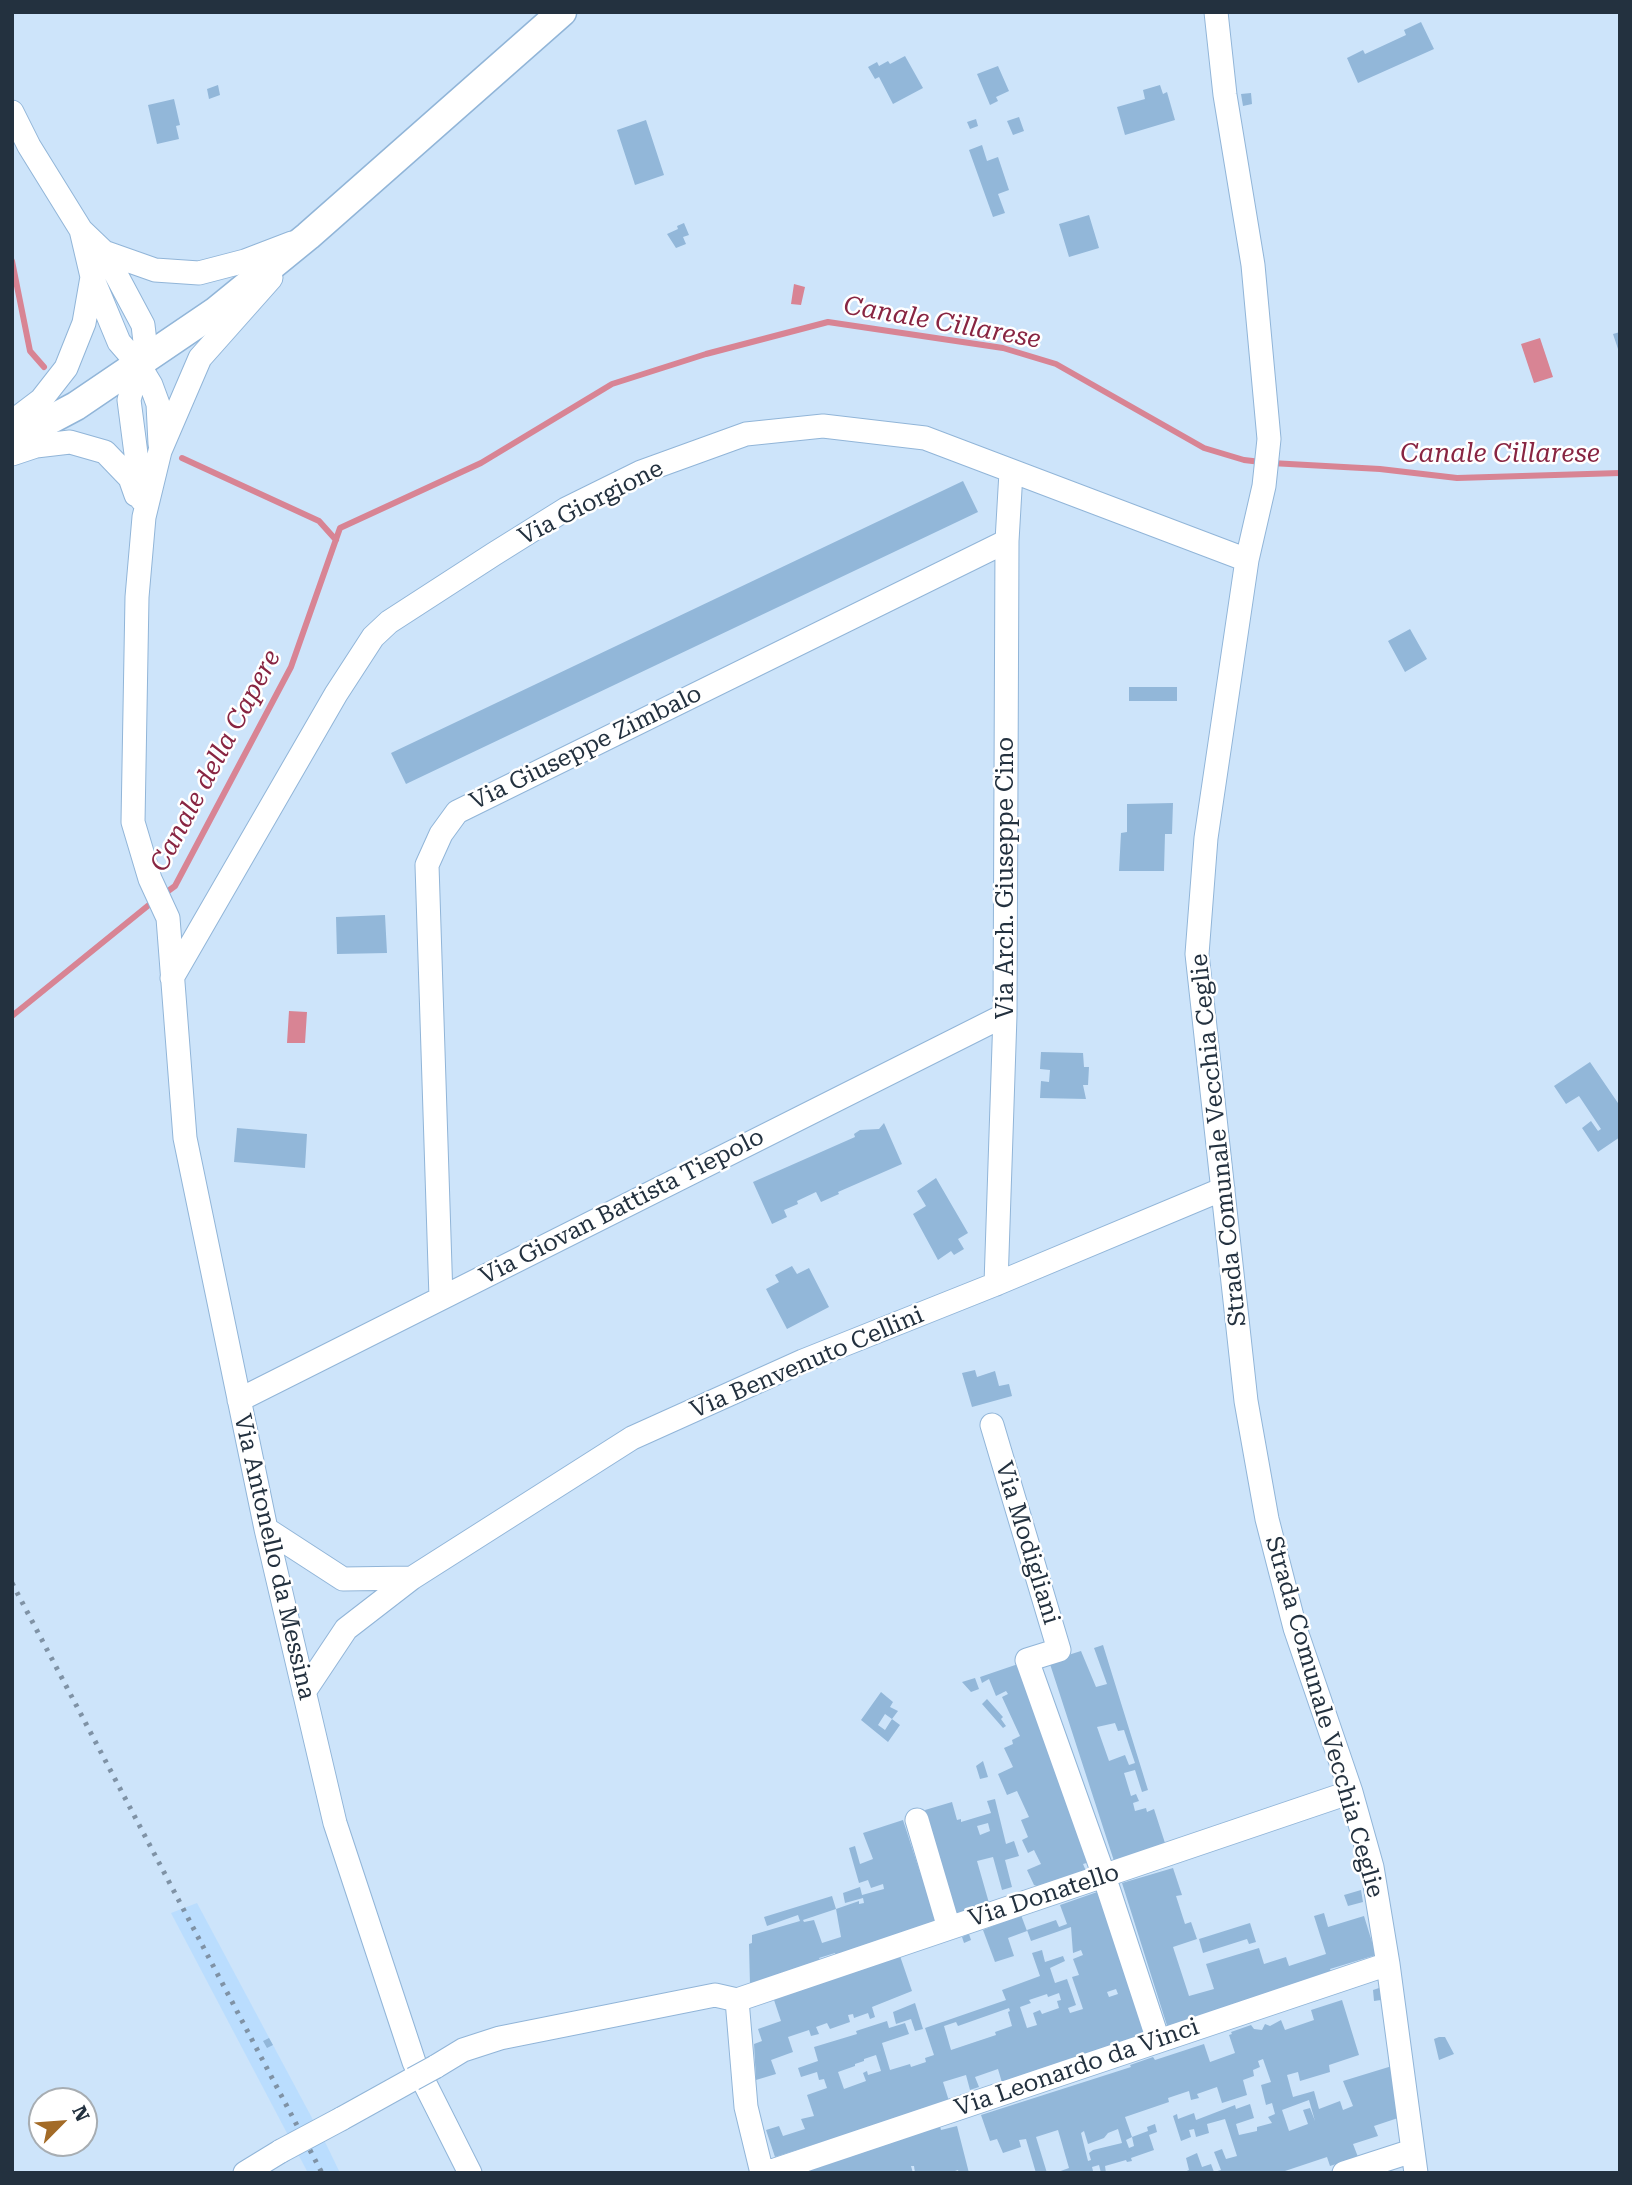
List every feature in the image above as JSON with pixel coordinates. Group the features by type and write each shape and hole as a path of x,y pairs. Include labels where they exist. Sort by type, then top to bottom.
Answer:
{"main road":[{"path":"12,440 76,406 216,311 308,236 562,12"}],"street":[{"name":"Strada Comunale Vecchia Ceglie","path":"1216,12 1225,95 1253,265 1269,439 1264,486 1247,560 1206,838 1197,954 1246,1401 1267,1518 1295,1628 1351,1792 1371,1867 1388,1964 1414,2162"},
{"path":"12,112 29,146 80,230 92,277 119,342 139,365 151,386 158,404 160,451"},
{"path":"80,230 104,251 155,270 200,273 245,261 308,236"},
{"path":"144,517 160,451 200,358 308,236"},
{"path":"104,251 142,325 145,342 129,400 144,517"},
{"path":"12,422 41,400 66,368 84,323 92,277"},
{"name":"Via Giorgione","path":"172,978 373,637 389,622 566,509 641,472 747,434 822,426 925,438 1247,560"},
{"path":"12,454 36,446 71,442 105,452 130,478 144,517"},
{"name":"Via Arch. Giuseppe Cino","path":"996,1284 1006,1015 1007,541 1011,472"},
{"name":"Via Antonello da Messina","path":"144,517 137,597 133,822 150,879 168,918 185,1138 266,1529 335,1823 414,2062 470,2173"},
{"name":"Via Giuseppe Zimbalo","path":"440,1298 428,865 441,834 457,812 1007,541"},
{"name":"Via Giovan Battista Tiepolo","path":"239,1399 1006,1015"},
{"name":"Via Benvenuto Cellini","path":"304,1692 346,1629 412,1578 632,1438 803,1361 1223,1189"},
{"name":"Via Modigliani","path":"992,1425 1059,1650 1027,1660 1104,1877"},
{"path":"266,1529 343,1579 412,1578"},
{"name":"Via Donatello","path":"737,2000 1351,1792"},
{"path":"917,1820 949,1928"},
{"path":"1104,1877 1158,2040"},
{"name":"Via Leonardo da Vinci","path":"764,2173 1388,1964"},
{"path":"245,2173 463,2050 500,2038 715,1995 737,2000 746,2106 764,2173"},
{"path":"1344,2173 1414,2162"}],"shaded area":[{"path":"794,284 805,287 801,305 791,304"},
{"path":"1540,338 1553,377 1534,383 1521,344"},
{"path":"289,1011 307,1012 305,1043 287,1043"},
{"path":"197,1903 340,2173 308,2173 171,1913"}],"building":[{"path":"1421,22 1434,49 1358,83 1347,58 1363,50 1365,54 1406,35 1404,30"},
{"path":"905,56 923,88 893,104 879,77 875,79 868,67 877,62 879,66 888,61 890,64"},
{"path":"998,66 1009,91 996,97 998,101 990,105 977,74"},
{"path":"218,85 220,95 209,99 207,89"},
{"path":"1160,85 1163,94 1167,92 1175,120 1125,135 1117,107 1145,99 1143,90"},
{"path":"1251,93 1252,104 1243,106 1241,94"},
{"path":"174,99 180,125 176,126 179,139 157,144 148,105"},
{"path":"1019,117 1024,131 1013,135 1007,121"},
{"path":"976,119 978,126 970,129 967,122"},
{"path":"646,120 664,175 635,185 617,130"},
{"path":"982,145 987,161 998,157 1009,190 998,194 1005,213 993,217 969,150"},
{"path":"1089,215 1099,248 1069,257 1059,224"},
{"path":"684,223 689,235 683,237 686,244 676,248 667,234"},
{"path":"1620,332 1620,352 1619,352 1613,334"},
{"path":"963,481 978,512 406,784 391,753"},
{"path":"1410,629 1427,659 1405,672 1388,641"},
{"path":"1129,687 1177,687 1177,701 1129,701"},
{"path":"1173,803 1172,834 1165,834 1164,871 1119,871 1121,833 1127,832 1127,804"},
{"path":"385,915 387,953 337,954 336,917"},
{"path":"1041,1052 1083,1053 1084,1067 1089,1067 1088,1085 1083,1085 1086,1099 1040,1098 1041,1081 1049,1082 1050,1070 1040,1069"},
{"path":"1590,1062 1620,1106 1620,1137 1598,1152 1582,1128 1591,1121 1598,1131 1601,1129 1579,1096 1566,1104 1554,1086"},
{"path":"884,1123 902,1164 821,1202 816,1192 784,1210 787,1217 772,1224 753,1182 855,1137 854,1134 860,1130 879,1129"},
{"path":"237,1128 307,1134 305,1168 234,1162"},
{"path":"936,1178 968,1233 958,1239 964,1249 954,1255 951,1251 938,1260 913,1214 926,1206 917,1191"},
{"path":"792,1266 797,1274 809,1268 829,1307 787,1329 766,1289 779,1282 775,1275"},
{"path":"975,1370 977,1377 995,1371 999,1386 1009,1384 1012,1396 972,1407 962,1373"},
{"path":"1103,1645 1148,1790 1142,1792 1135,1770 1124,1773 1131,1796 1136,1794 1139,1801 1133,1803 1135,1811 1146,1808 1147,1812 1154,1809 1165,1843 1114,1861 1049,1661 1081,1651 1096,1687 1107,1684 1094,1648","holes":["1115,1723 1118,1731 1124,1730 1135,1763 1129,1765 1125,1755 1109,1761 1097,1727"]},
{"path":"1024,1662 1090,1862 1083,1864 1086,1871 1039,1887 1034,1885 1027,1870 1041,1864 1034,1850 1028,1853 1022,1840 1028,1837 1021,1820 1029,1817 1017,1791 1007,1795 998,1774 1013,1767 1004,1748 1013,1744 1012,1740 1020,1736 1002,1697 1008,1694 1006,1691 996,1696 989,1679 982,1683 980,1677"},
{"path":"975,1678 979,1689 971,1692 962,1682"},
{"path":"881,1692 893,1702 890,1707 898,1711 892,1719 900,1725 888,1742 861,1720","holes":["885,1714 892,1719 885,1730 878,1725"]},
{"path":"987,1699 1003,1717 1001,1719 1006,1726 1003,1728 982,1704"},
{"path":"983,1761 988,1777 980,1779 976,1766"},
{"path":"995,1799 1006,1844 1014,1841 1019,1856 1005,1860 1012,1887 1002,1890 993,1857 977,1861 989,1903 955,1915 925,1810 952,1802 957,1820 961,1819 961,1822 991,1813 987,1801","holes":["988,1823 990,1831 980,1835 977,1826"]},
{"path":"903,1820 936,1922 836,1957 835,1953 819,1958 821,1961 750,1985 749,1944 752,1943 752,1935 800,1921 798,1915 767,1926 764,1917 832,1896 836,1909 859,1901 859,1904 864,1903 863,1898 845,1903 843,1893 860,1887 862,1895 884,1889 883,1884 871,1888 868,1880 859,1883 849,1848 855,1846 860,1864 873,1859 863,1833","holes":["836,1909 841,1937 822,1943 814,1920 803,1920"]},
{"path":"1173,1868 1182,1895 1176,1896 1185,1924 1191,1922 1197,1939 1173,1947 1189,1996 1214,1989 1206,1964 1259,1948 1264,1964 1286,1957 1289,1966 1326,1954 1314,1916 1324,1913 1328,1927 1364,1916 1376,1955 1330,1969 1334,1981 1169,2032 1122,1883"},
{"path":"1361,1890 1363,1902 1348,1906 1344,1895"},
{"path":"1100,1891 1147,2039 1003,2086 998,2069 975,2077 979,2087 970,2090 966,2075 943,2082 949,2101 775,2157 766,2130 779,2126 783,2136 805,2129 801,2119 814,2116 807,2095 827,2088 824,2079 819,2080 817,2072 801,2077 798,2068 818,2061 814,2047 857,2034 856,2031 887,2021 889,2028 905,2023 909,2034 882,2043 890,2070 926,2062 925,2058 934,2055 925,2028 1006,2000 1002,1990 1040,1976 1032,1953 1042,1950 1045,1962 1063,1956 1065,1961 1050,1968 1055,1983 1067,1979 1076,2005 1068,2008 1070,2013 1083,2009 1072,1977 1079,1975 1073,1959 1083,1955 1081,1950 1073,1953 1071,1927 1031,1941 1027,1930 1056,1920 1059,1927 1067,1924 1060,1905","holes":["1116,1989 1118,1994 1109,1997 1107,1992","1059,1993 1059,2008 1042,2014 1040,2010 1033,2013 1037,2025 1027,2028 1020,2007 1031,2003 1029,2000 1047,1994 1048,1997","1009,2008 1010,2011 1008,2012 1012,2026 995,2032 996,2035 951,2050 944,2026 956,2022 958,2026","876,2055 881,2071 868,2075 867,2071 863,2073 866,2081 844,2089 838,2072 855,2066"]},
{"path":"1021,1915 1027,1931 1008,1938 1014,1956 995,1962 983,1930"},
{"path":"1250,1923 1256,1942 1249,1944 1247,1939 1203,1953 1199,1939"},
{"path":"969,1934 971,1940 964,1943 962,1937"},
{"path":"900,1956 912,1991 872,2007 875,2017 870,2019 868,2013 854,2018 853,2014 848,2015 850,2022 830,2029 827,2023 816,2027 819,2034 811,2036 809,2030 788,2037 793,2052 771,2060 776,2074 756,2080 754,2044 762,2041 758,2029 781,2021 773,1997"},
{"path":"1379,1988 1381,2000 1374,2001 1373,1990"},
{"path":"1342,2000 1359,2055 1329,2065 1330,2072 1300,2081 1298,2072 1287,2075 1293,2097 1314,2091 1319,2109 1340,2101 1343,2110 1353,2106 1343,2081 1392,2066 1401,2117 1374,2126 1378,2136 1353,2144 1358,2157 1330,2166 1327,2157 1285,2171 1286,2173 1182,2173 1189,2170 1186,2158 1197,2153 1202,2167 1211,2164 1214,2172 1221,2170 1214,2152 1222,2149 1226,2159 1237,2156 1225,2119 1207,2124 1209,2133 1196,2137 1194,2129 1189,2130 1191,2137 1181,2141 1173,2116 1177,2114 1178,2119 1194,2113 1196,2120 1235,2105 1236,2109 1250,2104 1254,2118 1236,2124 1239,2135 1257,2131 1257,2127 1272,2123 1268,2117 1275,2114 1272,2103 1266,2105 1261,2085 1271,2082 1263,2059 1258,2061 1260,2067 1253,2070 1254,2076 1243,2080 1247,2095 1222,2103 1217,2087 1197,2094 1199,2098 1191,2100 1189,2091 1168,2098 1169,2102 1125,2117 1132,2137 1148,2131 1147,2127 1155,2124 1157,2132 1149,2135 1154,2150 1131,2158 1132,2161 1105,2166 1106,2173 1101,2173 1099,2165 1092,2167 1093,2171 1090,2173 1055,2173 1069,2168 1058,2130 1036,2137 1047,2173 1036,2173 1026,2139 1019,2140 1021,2147 1003,2153 997,2139 990,2141 981,2115 1131,2067 1130,2065 1153,2057 1155,2060 1204,2044 1210,2062 1235,2053 1229,2035 1231,2032 1251,2025 1254,2029 1262,2030 1265,2024 1270,2026 1281,2020 1285,2030 1314,2020 1311,2010","holes":["1309,2100 1315,2121 1310,2108 1303,2110 1308,2124 1289,2131 1282,2110","1118,2129 1122,2143 1093,2150 1089,2153 1091,2160 1088,2161 1081,2133 1084,2131 1088,2144","1132,2137 1134,2146 1129,2148 1126,2140"]},
{"path":"915,2003 923,2029 915,2031 911,2019 896,2024 893,2012"},
{"path":"1445,2037 1454,2054 1439,2060 1434,2039"},
{"path":"269,2038 273,2045 267,2048 263,2041"},
{"path":"940,2126 941,2130 957,2126 969,2173 959,2173 958,2170 949,2173 915,2173 914,2166 911,2166 913,2173 802,2173"}],"waterway":[{"name":"Canale Cillarese","path":"12,261 30,351 44,367"},
{"name":"Canale Cillarese","path":"164,894 175,886 291,667 340,528 481,463 612,384 706,354 828,322 1003,348 1056,364 1204,448 1244,460 1261,462"},
{"name":"Canale Cillarese","path":"182,458 319,521 336,540"},
{"name":"Canale Cillarese","path":"1271,463 1380,469 1457,478 1620,473"},
{"name":"Canale della Capere","path":"12,1016 155,900"}],"railway":[{"path":"12,1583 322,2173"}]}
